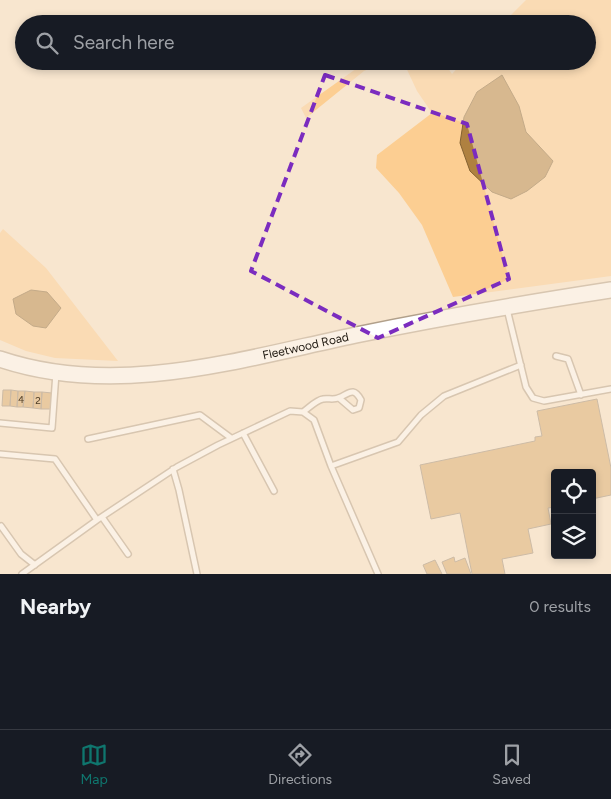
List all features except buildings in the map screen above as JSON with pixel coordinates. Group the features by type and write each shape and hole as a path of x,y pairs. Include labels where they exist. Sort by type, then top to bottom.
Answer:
{"main road":[{"name":"Fleetwood Road","path":"0,359 28,368 56,372 131,376 181,371 507,306 611,290"}],"lane":[{"path":"507,306 526,387 534,398 544,401 611,389"},
{"path":"556,356 568,359 581,395"},
{"path":"331,466 398,442 421,415 444,396 520,365"},
{"path":"0,424 52,428 56,372"},
{"path":"303,412 320,399 339,398"},
{"path":"22,574 173,469 231,438 290,411 303,412 314,420 331,466 378,574"},
{"path":"88,440 200,416 231,438"},
{"path":"243,433 274,491"},
{"path":"0,454 55,459 128,554"},
{"path":"173,469 196,574"},
{"path":"1,526 21,554 35,565"}],"highlighted area":[{"path":"325,75 467,124 509,279 378,338 251,271"}],"shaded area":[{"path":"526,0 611,0 611,276 453,297 422,225 399,193 376,168 377,155 432,113 417,91 407,70 449,70 452,74 456,70 596,70 596,15 511,15"},
{"path":"354,70 366,70 306,118 301,108"},
{"path":"502,75 519,106 526,132 553,161 545,177 527,191 511,199 492,192 470,171 460,143 464,117 477,92"},
{"path":"3,229 46,268 118,361 55,358 26,351 0,340 0,233"},
{"path":"31,290 47,292 61,308 46,328 33,326 16,314 13,299"}]}
